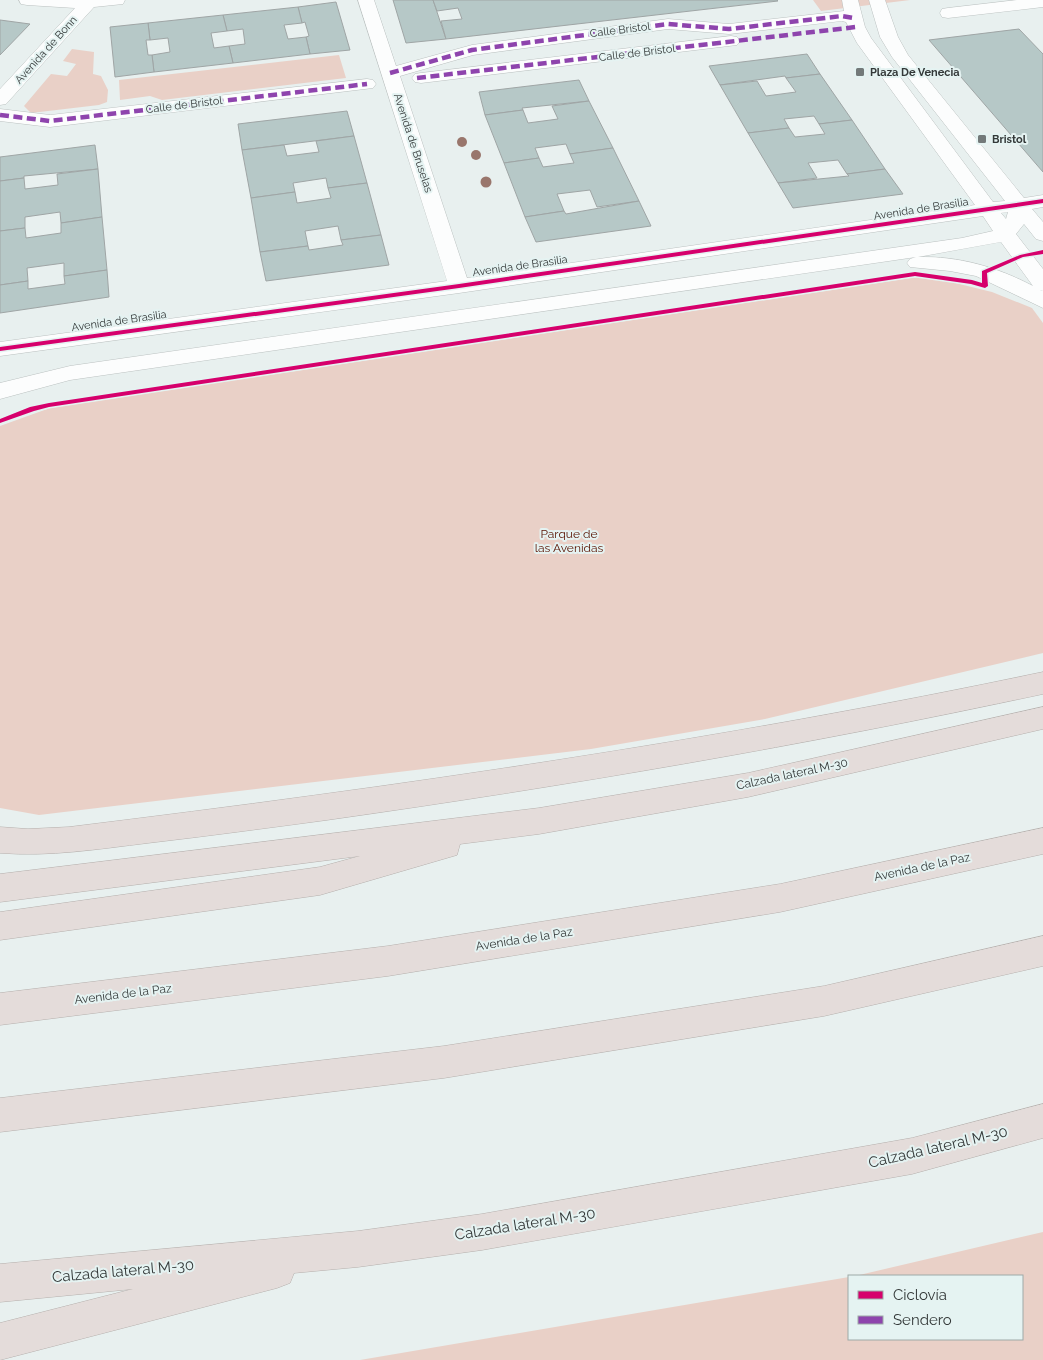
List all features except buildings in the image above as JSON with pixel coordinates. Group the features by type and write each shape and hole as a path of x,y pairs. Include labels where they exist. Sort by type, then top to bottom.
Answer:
{"highway":[{"path":"0,840 28,842 69,840 551,776 911,713 1043,683"},
{"name":"Calzada lateral M-30","path":"539,821 748,785 1043,718"},
{"path":"0,888 539,821"},
{"path":"0,926 320,881 539,821"},
{"name":"Avenida de la Paz","path":"0,1009 408,958 780,898 1043,841"},
{"path":"0,1115 444,1062 824,1001 1043,951"},
{"name":"Calzada lateral M-30","path":"0,1283 358,1249 482,1232 912,1156 1043,1121"},
{"path":"0,1342 358,1249"}],"street":[{"path":"27,0 117,0"},
{"name":"Avenida de Bruselas","path":"366,0 459,286"},
{"path":"877,0 889,37 901,57 1043,235"},
{"name":"Avenida de Bonn","path":"2,94 90,1"},
{"path":"948,14 1043,2"},
{"path":"853,15 876,59 1043,284"},
{"name":"Calle Bristol","path":"390,73 472,50 668,24 729,29 853,15"},
{"name":"Calle de Bristol","path":"417,78 853,15"},
{"name":"Calle de Bristol","path":"0,115 50,121 367,84"},
{"name":"Avenida de Brasilia","path":"0,349 459,286 1043,201"},
{"path":"0,391 40,379 70,373 962,244 1005,233 1013,228 1018,218 1019,205"},
{"path":"821,265 846,268 924,262 959,265 1014,284 1043,301"}],"green space":[{"path":"813,0 910,0 821,11"},
{"path":"72,49 94,52 93,74 101,76 108,90 107,102 99,105 31,113 24,106 51,74 67,76 76,64 63,61"},
{"path":"339,55 346,78 162,100 150,96 120,100 119,80"},
{"name":"Parque de las Avenidas","path":"917,277 947,281 992,292 1032,308 1043,323 1043,653 765,719 591,749 39,815 0,808 0,426 50,408"},
{"path":"1043,1232 1043,1360 360,1360 848,1277 848,1340 1023,1340 1023,1275 859,1275"}],"marked path":[{"path":"390,73 472,50 668,24 729,29 842,16 854,18"},
{"path":"417,78 856,27"},
{"path":"0,115 50,121 367,84"}],"cycle path":[{"path":"0,349 459,286 1043,201"},
{"path":"0,421 49,405 915,274 972,282 985,286 984,272 1022,256 1043,252"}],"place":[{"name":"Plaza De Venecia","path":"860,72"},
{"name":"Bristol","path":"982,139"}]}
